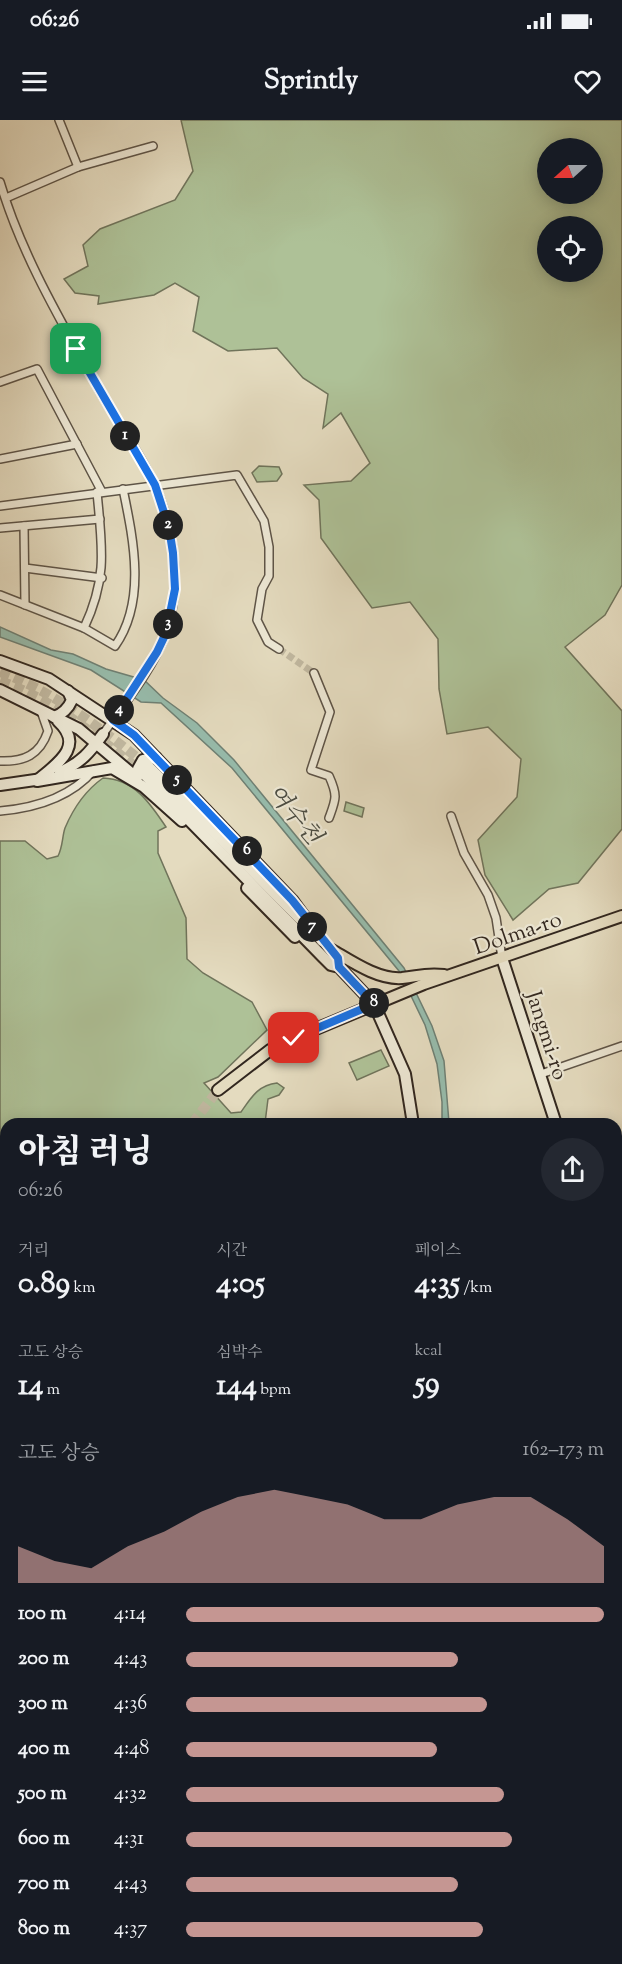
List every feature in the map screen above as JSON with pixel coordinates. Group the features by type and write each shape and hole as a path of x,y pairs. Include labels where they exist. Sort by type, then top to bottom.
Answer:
{"main road":[{"path":"0,661 49,679 134,735 292,900 322,940 327,954"},
{"path":"0,690 100,738 142,772 322,940"},
{"path":"54,717 65,712 69,706 72,700 68,691"},
{"path":"37,781 66,754 70,741 69,733 60,722 41,711"},
{"path":"37,781 77,764 90,754 100,738"},
{"path":"156,758 143,760 138,769 327,954 338,958 339,967 374,1004 405,1074 412,1118"},
{"path":"0,785 112,768 144,786 232,871 276,920 327,954 397,978 424,973 449,976"},
{"path":"142,772 166,807"},
{"name":"Dolma-ro","path":"374,1004 424,984 622,916"},
{"name":"Jangmi-ro","path":"502,958 554,1118"},
{"path":"218,1090 270,1050 374,1004"}],"street":[{"path":"59,120 78,167"},
{"path":"6,198 78,167 153,146"},
{"path":"0,182 30,256 76,349 155,485 169,528 175,589 166,633 146,670 100,738"},
{"path":"0,382 37,369 77,444 99,492 102,578 84,628"},
{"path":"0,459 77,444"},
{"path":"0,506 237,475 264,521 269,576 262,589 257,620 268,642 279,649"},
{"path":"0,595 84,628 115,646 124,632 133,600 133,541 123,489"},
{"path":"0,528 100,519"},
{"path":"24,526 25,605"},
{"path":"24,568 102,578"},
{"path":"314,673 330,712 311,770 329,776 334,786 337,797 329,818"},
{"path":"0,761 23,760 40,747 48,732 48,725 41,711"},
{"path":"0,811 43,803 70,792 94,770"},
{"path":"451,816 464,853 488,895 496,918 502,958"},
{"path":"541,1074 622,1046"}],"shaded area":[{"path":"181,120 622,120 622,585 605,615 565,647 622,711 622,829 578,883 549,889 513,920 485,875 478,840 517,797 521,759 488,727 447,734 439,689 438,639 410,602 372,608 321,538 319,500 304,485 351,481 370,463 341,413 323,428 328,394 303,378 277,348 228,351 193,331 199,297 175,283 154,295 98,304 99,296 75,293 64,279 88,266 83,245 100,229 175,200 193,171"},
{"path":"259,466 279,467 282,474 277,481 257,482 252,473"},
{"path":"0,627 51,650 73,654 106,669 144,680 163,698 197,723 234,760 404,968 432,1026 444,1061 449,1118 442,1118 437,1064 425,1025 399,971 232,768 161,703 141,702 91,670 0,637"},
{"path":"103,778 114,779 132,788 154,809 166,827 158,831 158,853 186,918 187,959 203,973 252,1002 267,1030 218,1077 204,1083 231,1113 241,1112 260,1089 277,1083 284,1088 279,1095 268,1099 266,1118 0,1118 0,841 25,841 47,859 58,856 65,828 72,814"},
{"path":"346,802 364,808 362,817 344,811"},
{"path":"381,1050 389,1066 357,1080 349,1063"}],"tunnel":[{"path":"279,649 314,673"},
{"path":"0,672 59,701 148,766"},
{"path":"0,681 57,709 142,772"},
{"path":"197,1118 218,1090"}],"route":[{"path":"76,349 117,424 155,485 169,528 173,553 175,589 166,633 157,652 113,720 134,735 292,900 338,958 339,967 374,1004 294,1038"}],"water label":[{"name":"여수천","path":"295,814"}]}
